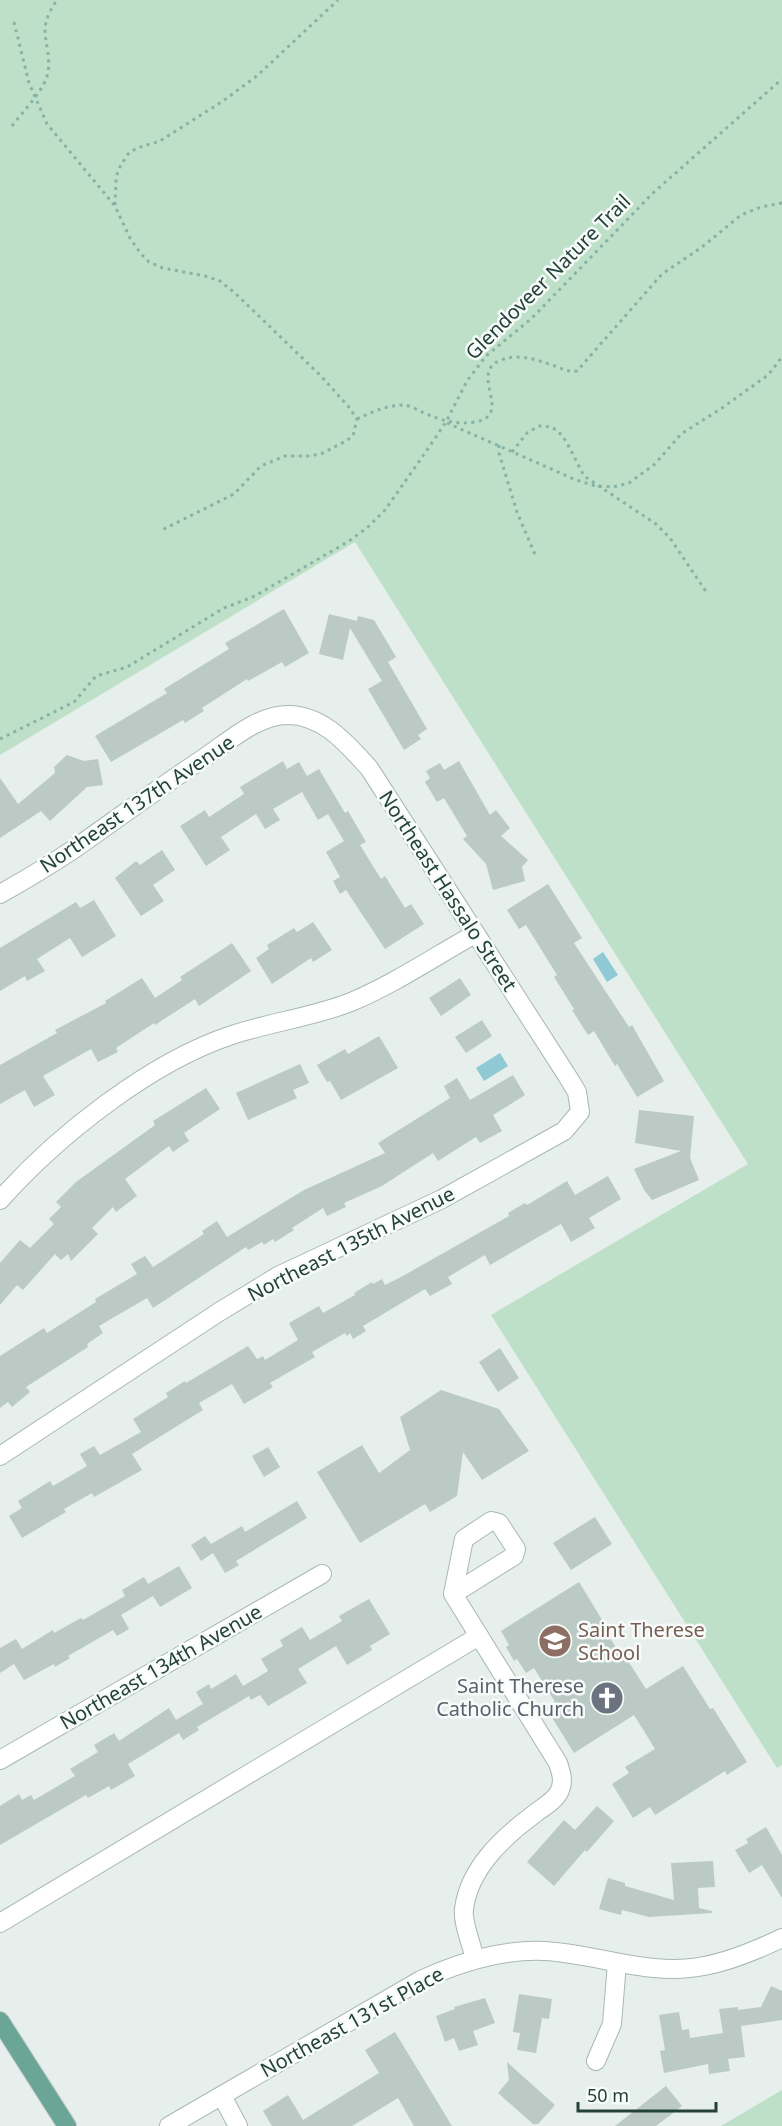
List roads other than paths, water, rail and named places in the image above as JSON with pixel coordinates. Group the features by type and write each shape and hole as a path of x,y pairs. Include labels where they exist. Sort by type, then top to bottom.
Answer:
{"main road":[{"path":"0,2021 67,2126"}],"street":[{"name":"Northeast Hassalo Street","path":"274,717 286,715 307,717 321,724 344,740 369,768 577,1092 580,1112"},
{"name":"Northeast 137th Avenue","path":"0,894 75,848 155,790 253,725 274,717"},
{"path":"0,1200 64,1137 107,1104 164,1066 190,1052 232,1035 348,1003 374,992 475,933"},
{"name":"Northeast 135th Avenue","path":"0,1456 268,1282 318,1256 442,1199 564,1131 580,1112"},
{"name":"Northeast 134th Avenue","path":"0,1760 322,1574"},
{"path":"453,1594 558,1763 562,1777 560,1791 552,1801 502,1840 479,1869 463,1912 475,1959"},
{"path":"0,1923 479,1636"},
{"name":"Northeast 131st Place","path":"169,2126 190,2121 222,2096 421,1980 475,1959 508,1953 544,1951 666,1969 703,1967 747,1954 782,1938"},
{"path":"596,2061 612,2024 617,1963"},
{"path":"222,2096 238,2126"}],"water":[{"path":"603,952 618,975 607,982 593,959"},
{"path":"500,1053 508,1066 484,1081 476,1068"}],"place":[{"name":"Saint Therese School","path":"555,1641"},
{"name":"Saint Therese Catholic Church","path":"607,1698"}]}
